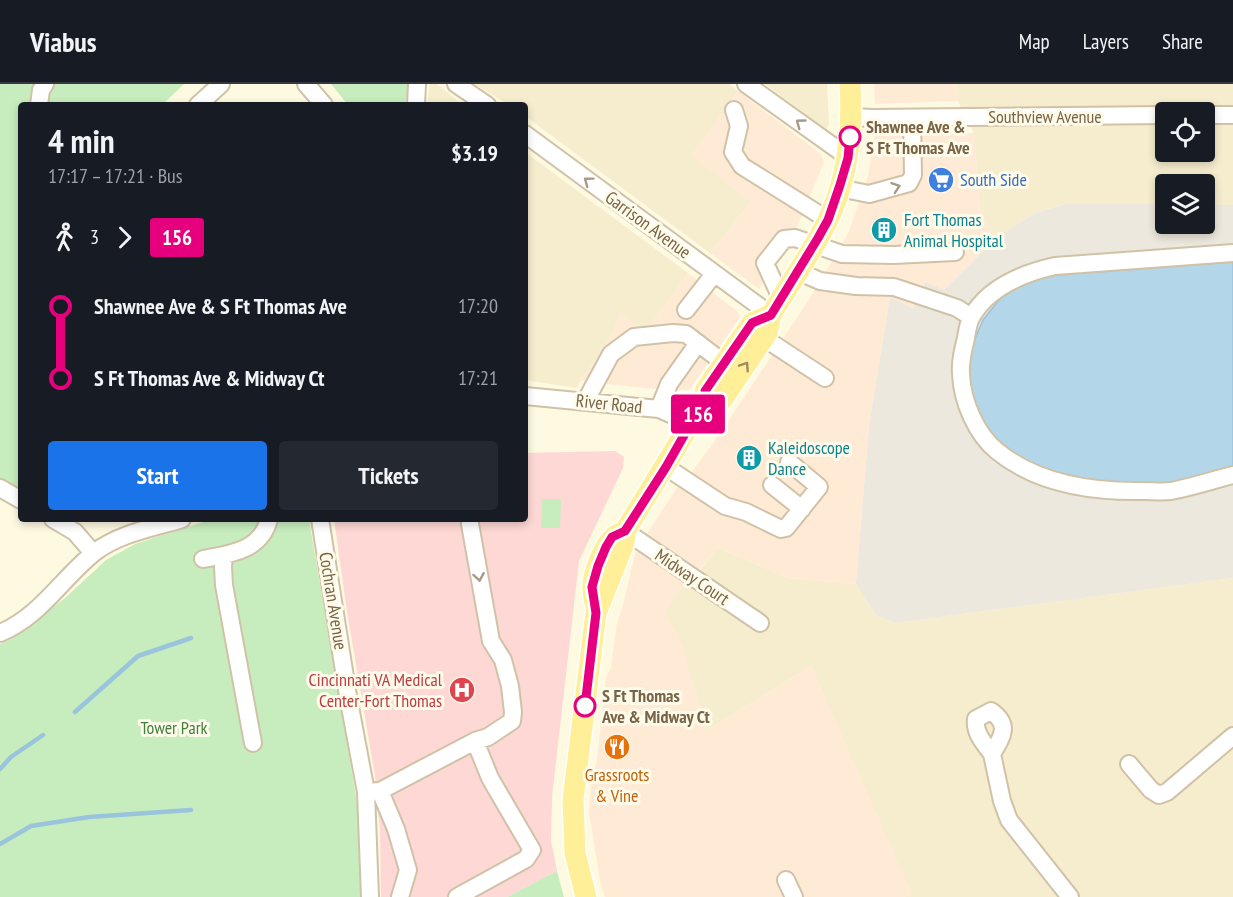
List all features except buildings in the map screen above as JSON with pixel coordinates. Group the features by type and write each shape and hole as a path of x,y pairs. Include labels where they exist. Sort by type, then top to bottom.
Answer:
{"main road":[{"path":"705,405 720,402 764,338 776,307 828,220 848,158 852,117 850,84"},
{"path":"586,897 575,853 573,800 596,613 624,543 625,531 691,423 705,405 705,391 752,323 776,307"}],"street":[{"path":"39,102 41,90 45,84"},
{"path":"201,102 221,84"},
{"path":"306,84 321,102"},
{"path":"416,102 417,84"},
{"path":"456,84 483,102"},
{"path":"746,84 848,158"},
{"path":"734,111 739,126 733,152 742,166 828,220"},
{"path":"1215,115 1233,115"},
{"name":"Southview Avenue","path":"852,117 1155,116"},
{"path":"839,188 869,194 909,183 913,174 912,118"},
{"name":"Garrison Avenue","path":"528,136 714,274 776,307"},
{"path":"776,307 765,263 784,239 795,238 842,254 894,255 955,252"},
{"path":"1233,253 1055,266 1034,270 992,293 971,317 962,352 960,372 970,414 983,437 996,451 1033,473 1061,483 1128,492 1169,491 1233,475"},
{"path":"797,271 820,281 856,286 894,287 957,308 971,317"},
{"path":"686,310 714,274"},
{"path":"585,402 611,354 634,337 686,334 724,363"},
{"path":"764,338 825,378"},
{"path":"659,410 669,384 698,343"},
{"name":"River Road","path":"528,396 659,410 691,423"},
{"path":"666,467 725,506 746,512 781,529 786,528 819,487 789,462"},
{"path":"771,485 802,509"},
{"path":"0,488 18,498"},
{"path":"58,522 75,532 93,553"},
{"path":"0,633 10,629 51,597 93,553 121,538 172,522"},
{"path":"203,559 249,548 267,528 268,522"},
{"name":"Cochran Avenue","path":"320,522 348,696 373,791 370,897"},
{"path":"400,897 408,870 396,829 373,791 503,728 512,721 510,686 503,660 491,641 471,522"},
{"name":"Midway Court","path":"625,531 759,623"},
{"path":"224,555 224,585 254,743"},
{"path":"1129,765 1151,790 1159,795 1167,792 1233,736"},
{"path":"457,897 526,859 532,850 490,778 475,741"},
{"path":"992,754 1009,820 1070,897"},
{"path":"786,880 794,897"}],"shaded area":[{"path":"430,84 437,84 459,102 427,102"},
{"path":"474,84 729,84 738,91 692,155 751,202 710,253 528,118 528,102 505,102"},
{"path":"765,84 827,84 829,124 826,130"},
{"path":"874,84 957,84 958,101 875,104"},
{"path":"957,84 1233,84 1233,205 1215,205 1215,174 1155,174 1155,204 1065,204 1035,213 996,238 980,213 974,133 958,101"},
{"path":"738,91 821,154 824,162 797,227 759,289 710,253 751,202 691,155"},
{"path":"974,133 980,213 996,238 944,290 919,294 913,308 890,298 869,426 856,584 788,578 718,548 696,574 645,537 680,483 689,476 723,429 808,301 848,234 868,176 875,134"},
{"path":"528,154 688,273 646,331 620,314 612,335 576,388 528,380"},
{"path":"1065,204 1155,204 1155,234 1215,234 1215,205 1233,205 1233,578 895,623 876,615 856,584 869,426 890,297 913,308 926,282 944,290 996,238 1035,213"},
{"path":"688,273 738,312 740,317 689,390 664,390 580,381 612,335 620,313 646,331"},
{"name":"Cincinnati VA Medical Center-Fort Thomas","path":"615,451 624,457 623,468 579,561 552,797 551,841 557,871 507,897 381,897 380,831 375,776 334,522 528,522 528,453"},
{"path":"640,547 687,580 665,611 683,648 707,730 811,666 912,894 904,897 605,897 600,881 589,812 591,785 597,760 606,677 611,668 616,628 635,554"},
{"path":"718,548 788,578 856,584 876,615 895,623 1233,578 1233,897 904,897 911,894 811,666 707,730 696,693 665,611 687,580 697,574"}],"green space":[{"path":"0,84 184,84 165,102 18,102 18,489 0,480"},
{"path":"331,84 407,84 406,102 346,102"},
{"path":"542,499 561,499 560,528 541,528"},
{"name":"Tower Park","path":"203,522 310,522 357,802 361,897 0,897 0,644 13,638 65,598 106,560 135,544"},
{"path":"557,871 564,897 507,897"}],"water":[{"path":"1233,262 1233,466 1190,481 1139,485 1072,480 1018,460 988,435 976,412 967,374 971,348 983,320 999,300 1023,283 1056,275"}],"waterway":[{"path":"75,712 138,656 191,638"},
{"path":"0,769 11,757 43,735"},
{"path":"0,844 31,826 89,817 191,810"}],"bus line":[{"name":"156","path":"585,706 596,613 592,587 606,547 612,537 625,531 645,496 666,467 691,423 705,405 705,391 752,323 771,315 818,238 834,205 848,158 850,137"}],"place":[{"name":"Shawnee Ave & S Ft Thomas Ave","path":"850,137"},
{"name":"South Side","path":"941,180"},
{"name":"Fort Thomas Animal Hospital","path":"884,230"},
{"name":"Kaleidoscope Dance","path":"749,458"},
{"name":"Cincinnati VA Medical Center-Fort Thomas","path":"462,690"},
{"name":"S Ft Thomas Ave & Midway Ct","path":"585,706"},
{"name":"Grassroots & Vine","path":"617,747"}]}
